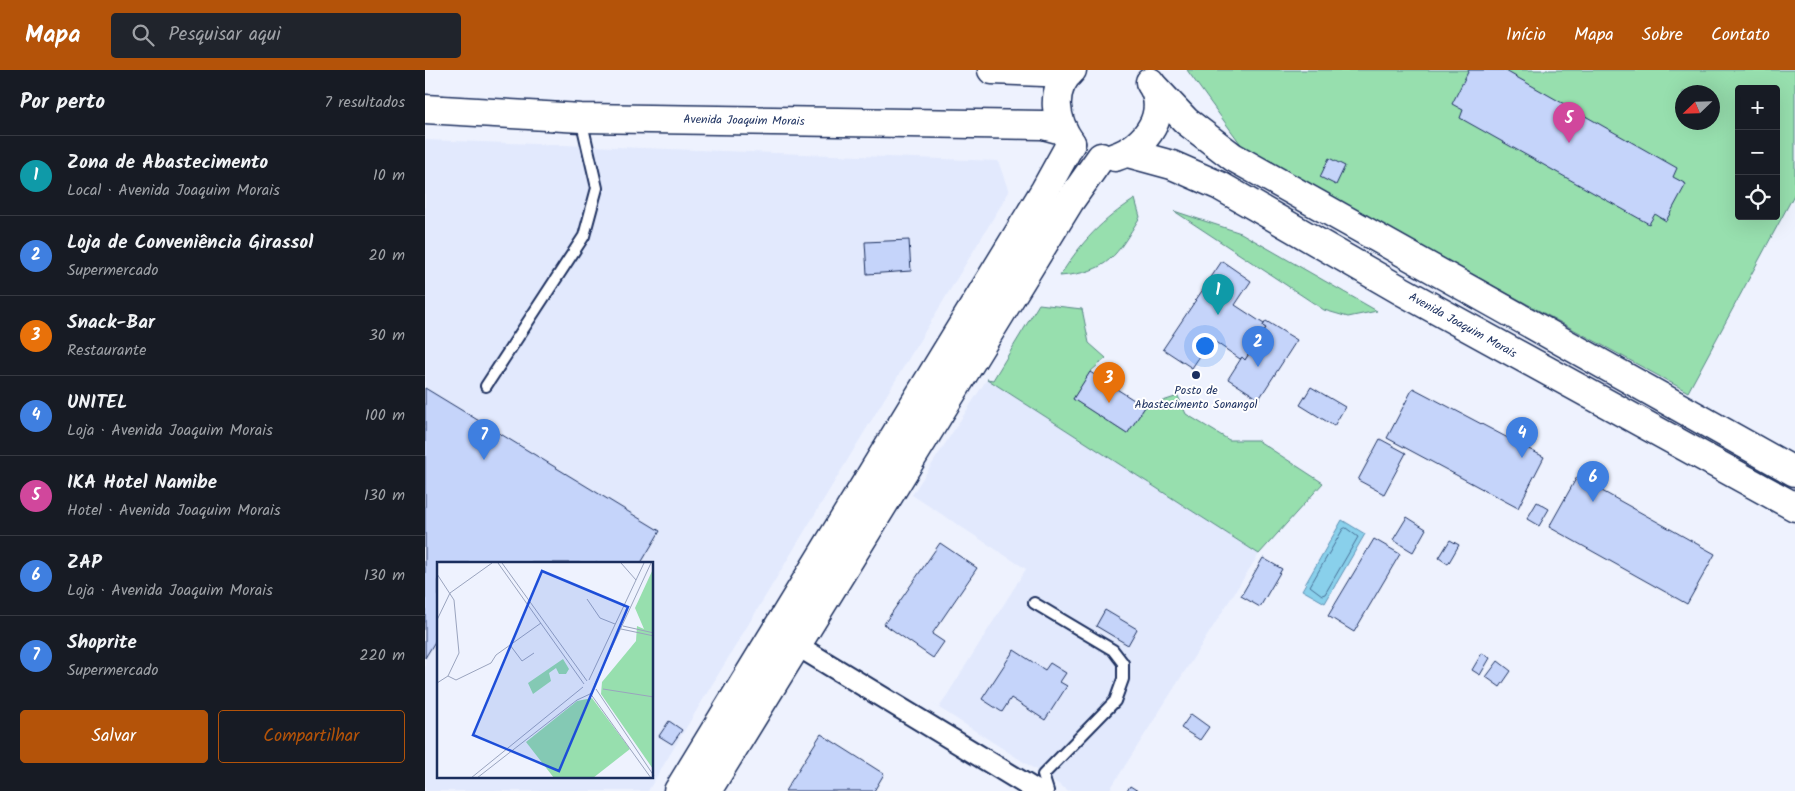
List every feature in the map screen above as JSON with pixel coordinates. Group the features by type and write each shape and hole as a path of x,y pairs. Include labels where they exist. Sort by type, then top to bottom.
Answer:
{"street":[{"path":"992,70 1071,71"},
{"path":"678,791 1040,198 1067,136 1057,115 1057,100 1061,86 1071,71"},
{"path":"707,791 798,646 1070,201 1115,155 1141,144 1152,130 1157,114 1156,97 1149,76"},
{"path":"1149,76 1186,121 1233,158 1795,472"},
{"name":"Avenida Joaquim Morais","path":"425,109 581,118 1043,125 1067,136 1085,153 1115,155 1171,165 1220,186 1402,291 1795,506"},
{"path":"798,646 1037,791"}],"lane":[{"path":"486,386 584,236 597,188 581,118"},
{"path":"1033,603 1113,650 1123,662 1123,679 1115,701 1043,775 1048,791"}],"shaded area":[{"path":"425,140 998,161 1009,192 648,791 425,791"},
{"path":"987,379 1259,554 1109,791 1069,791 939,708 1026,569 912,495"}],"green space":[{"path":"1187,70 1795,70 1795,193 1688,392 1245,150"},
{"path":"1135,199 1140,217 1117,252 1101,266 1090,271 1060,276 1084,242 1112,215"},
{"path":"1174,211 1241,233 1377,311 1348,317 1324,310"},
{"path":"1039,304 1082,309 1089,343 1106,358 1090,372 1073,399 1127,434 1145,407 1178,396 1186,414 1229,440 1257,440 1323,483 1259,554 987,379 993,380"}],"water":[{"path":"1342,520 1365,534 1325,603 1302,590"}],"building":[{"path":"1469,70 1504,70 1677,168 1673,177 1686,184 1666,221 1655,214 1649,224 1460,118 1463,110 1452,104"},
{"path":"1329,158 1345,166 1336,185 1320,177"},
{"path":"909,240 911,271 867,274 865,242"},
{"path":"1222,261 1251,281 1235,305 1264,324 1263,326 1266,328 1245,360 1242,357 1240,359 1211,339 1192,368 1163,349"},
{"path":"1266,321 1297,340 1259,399 1228,379 1242,357 1245,360 1266,328 1263,326"},
{"path":"1090,372 1145,407 1127,434 1073,399"},
{"path":"1311,387 1345,407 1334,426 1300,405"},
{"path":"425,388 660,531 642,562 437,562 437,638 425,658"},
{"path":"1413,388 1544,457 1518,508 1387,438"},
{"path":"1380,439 1406,453 1384,494 1358,480"},
{"path":"1577,477 1715,554 1687,604 1549,527"},
{"path":"1537,502 1549,509 1539,526 1527,519"},
{"path":"1407,517 1426,529 1413,552 1393,540"},
{"path":"1374,539 1400,554 1354,632 1328,616"},
{"path":"1450,540 1459,545 1448,564 1439,558"},
{"path":"940,543 977,568 932,634 944,642 933,658 884,624"},
{"path":"1263,558 1282,569 1260,607 1241,596"},
{"path":"1105,610 1137,629 1128,645 1096,626"},
{"path":"1014,650 1045,670 1050,663 1066,673 1060,682 1067,686 1045,720 1011,698 1002,712 982,699"},
{"path":"1482,653 1490,658 1480,675 1472,670"},
{"path":"1498,661 1511,671 1500,687 1486,677"},
{"path":"1191,714 1209,727 1200,740 1181,728"},
{"path":"669,721 682,730 672,744 659,736"},
{"path":"821,734 884,774 874,791 785,791"},
{"path":"1130,786 1138,791 1127,791"}],"place":[{"name":"IKA Hotel Namibe","path":"1569,143"},
{"name":"Zona de Abastecimento","path":"1218,315"},
{"name":"Loja de Conveniência Girassol","path":"1258,367"},
{"name":"Posto de Abastecimento Sonangol","path":"1196,375"},
{"name":"Snack-Bar","path":"1109,403"},
{"name":"UNITEL","path":"1522,458"},
{"name":"Shoprite","path":"484,460"},
{"name":"ZAP","path":"1593,502"}]}
